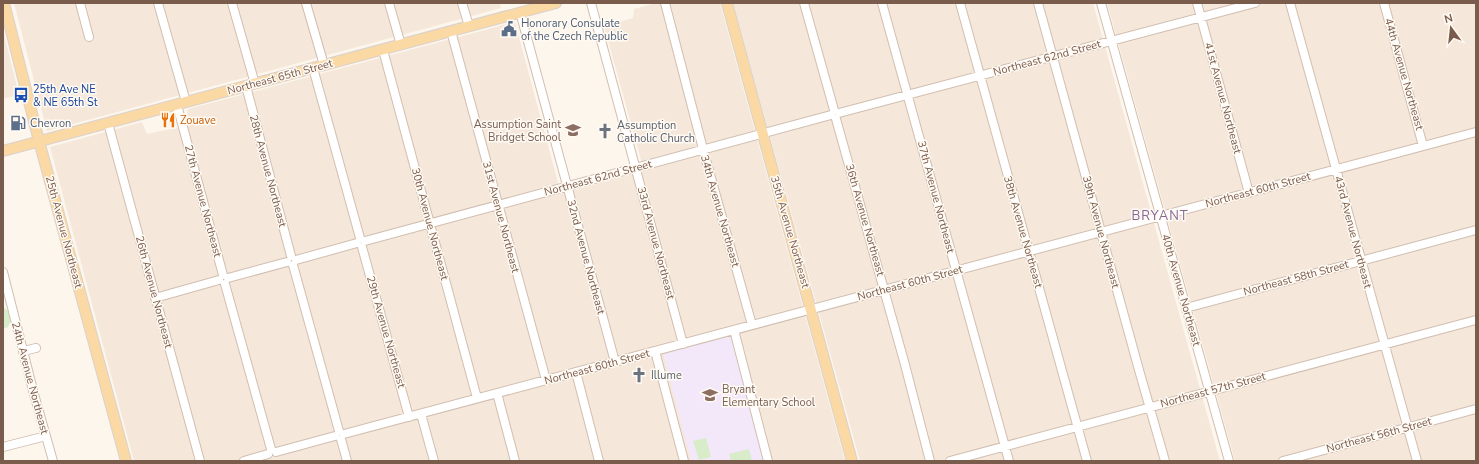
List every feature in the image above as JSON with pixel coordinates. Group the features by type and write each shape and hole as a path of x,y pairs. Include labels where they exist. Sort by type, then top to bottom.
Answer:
{"main road":[{"name":"25th Avenue Northeast","path":"4,3 39,141 126,461"},
{"name":"Northeast 65th Street","path":"3,151 383,50 520,12 537,5 556,3"},
{"name":"35th Avenue Northeast","path":"727,3 852,461"}],"street":[{"path":"80,3 89,37"},
{"name":"27th Avenue Northeast","path":"158,3 224,279 272,455"},
{"name":"28th Avenue Northeast","path":"232,3 292,261 347,461"},
{"path":"306,3 324,65"},
{"path":"389,3 401,45"},
{"path":"462,3 469,26"},
{"name":"33rd Avenue Northeast","path":"590,3 636,167 683,344"},
{"name":"34th Avenue Northeast","path":"665,3 703,149 752,325"},
{"name":"36th Avenue Northeast","path":"804,3 930,461"},
{"name":"37th Avenue Northeast","path":"882,3 1009,461"},
{"name":"38th Avenue Northeast","path":"960,3 1087,461"},
{"name":"39th Avenue Northeast","path":"1038,3 1165,461"},
{"name":"40th Avenue Northeast","path":"1101,3 1229,461"},
{"name":"41st Avenue Northeast","path":"1197,3 1249,192"},
{"name":"Northeast 62nd Street","path":"155,298 762,133 1255,3"},
{"name":"43rd Avenue Northeast","path":"1290,3 1417,461"},
{"name":"44th Avenue Northeast","path":"1384,3 1423,146"},
{"name":"32nd Avenue Northeast","path":"520,12 615,362"},
{"name":"31st Avenue Northeast","path":"452,31 546,380"},
{"name":"30th Avenue Northeast","path":"383,50 477,398"},
{"name":"29th Avenue Northeast","path":"314,68 409,417"},
{"name":"26th Avenue Northeast","path":"108,123 200,461"},
{"name":"Northeast 60th Street","path":"244,461 272,455 477,398 1476,132"},
{"name":"Northeast 58th Street","path":"1186,308 1476,230"},
{"name":"24th Avenue Northeast","path":"3,272 53,461"},
{"name":"Northeast 57th Street","path":"950,461 1078,428 1476,320"},
{"path":"734,330 768,461"},
{"path":"23,351 36,348"},
{"path":"655,351 684,461"},
{"path":"576,372 599,461"},
{"path":"497,393 515,461"},
{"name":"Northeast 56th Street","path":"1283,461 1476,409"},
{"path":"420,414 434,461"},
{"path":"3,447 46,436"}],"shaded area":[{"path":"14,3 500,3 501,8 47,131"},
{"path":"656,3 720,3 845,461 134,461 50,147 142,122 147,134 190,125 187,114 188,109 515,22 561,194 644,171 604,26 633,18 634,9"},
{"path":"733,3 1093,3 1220,461 860,461"},
{"path":"1107,3 1476,3 1476,461 1235,461"},
{"path":"3,30 19,95 3,99"},
{"name":"Bryant Elementary School","path":"731,334 764,461 691,461 663,353"}],"green space":[{"path":"3,307 8,311 11,320 8,327 3,329"},
{"path":"706,438 711,457 699,460 693,441"},
{"path":"749,449 752,461 731,461 729,454"}],"place":[{"name":"Honorary Consulate of the Czech Republic","path":"509,29"},
{"name":"25th Ave NE & NE 65th St","path":"21,95"},
{"name":"Zouave","path":"168,120"},
{"name":"Chevron","path":"18,123"},
{"name":"Assumption Saint Bridget School","path":"573,130"},
{"name":"Assumption Catholic Church","path":"605,131"},
{"name":"Illume","path":"639,375"},
{"name":"Bryant Elementary School","path":"710,395"}],"district":[{"name":"BRYANT","path":"1160,216"}]}
